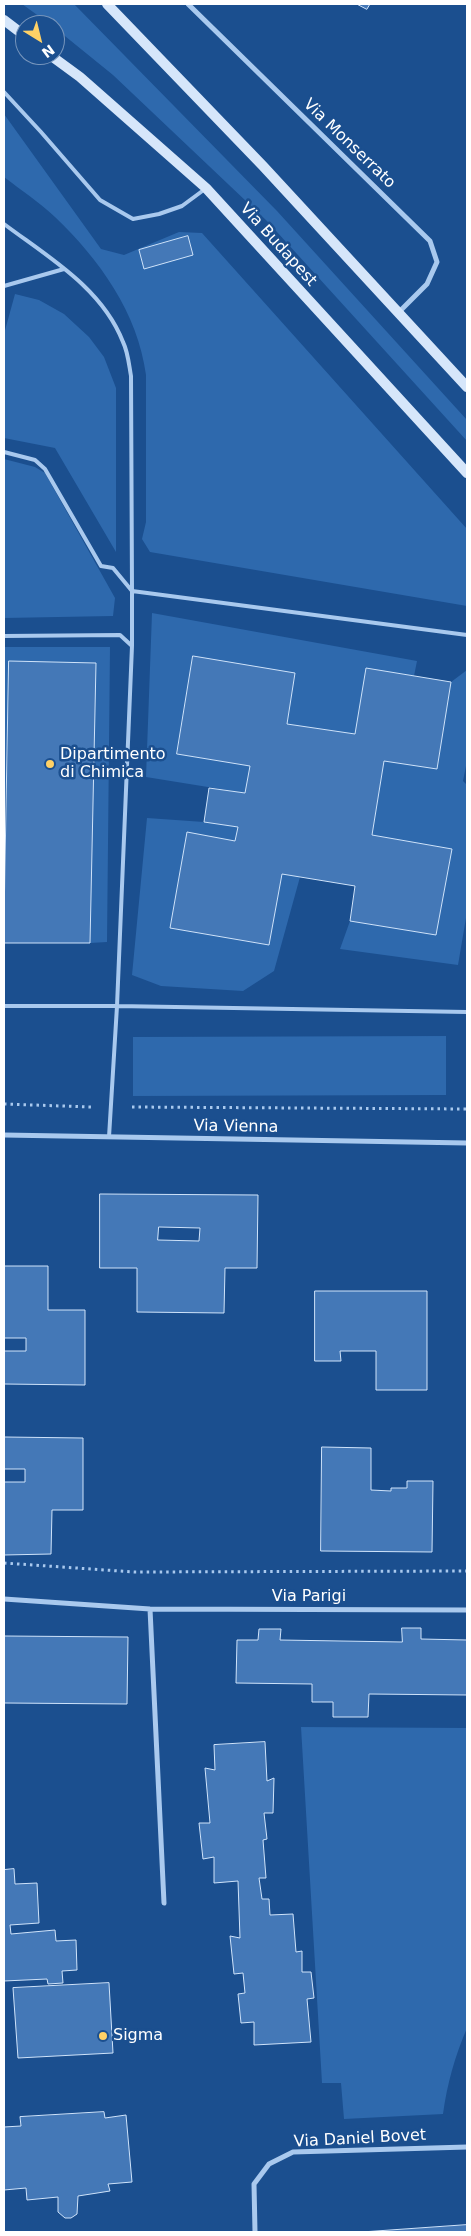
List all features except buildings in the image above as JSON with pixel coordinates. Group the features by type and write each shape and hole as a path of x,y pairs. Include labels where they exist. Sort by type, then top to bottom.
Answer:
{"main road":[{"path":"107,4 263,166 467,387"},
{"path":"4,20 15,28"},
{"name":"Via Budapest","path":"64,65 80,77 206,188 467,473"}],"street":[{"name":"Via Monserrato","path":"188,4 430,241 437,262 434,270 427,284 398,313"},
{"name":"Via Vienna","path":"4,1135 467,1143"},
{"name":"Via Parigi","path":"4,1599 150,1609 467,1610"},
{"path":"150,1609 164,1903"},
{"name":"Via Daniel Bovet","path":"255,2232 254,2184 269,2164 292,2152 467,2147"}],"lane":[{"path":"4,92 42,132 100,200 133,220 182,206 206,188"},
{"path":"4,224 76,277 96,297 123,342 132,376 132,646 117,1006 109,1137"},
{"path":"4,286 64,269"},
{"path":"4,452 35,460 45,469 101,566 113,568 132,591 467,635"},
{"path":"4,636 120,635 132,646"},
{"path":"4,1006 467,1012"}],"path":[{"path":"4,1104 110,1107 467,1109"},
{"path":"4,1563 134,1572 467,1571"}],"shaded area":[{"path":"22,4 74,4 277,211 467,420 467,441 267,221 113,75 65,36 65,15 37,15"},
{"path":"4,114 101,249 124,255 179,232 202,233 467,529 467,606 150,552 142,539 146,522 146,375 142,352 135,330 114,288 87,251 49,212 4,177"},
{"path":"15,294 39,300 64,314 89,337 104,357 116,388 116,552 55,448 4,438 4,334"},
{"path":"4,459 35,467 45,473 115,598 113,616 4,618"},
{"path":"152,613 417,661 414,676 366,668 355,734 287,724 295,673 194,657 177,754 250,766 245,793 146,777"},
{"path":"4,647 110,647 107,942 90,943 96,663 9,662 4,865"},
{"path":"467,670 467,761 463,781 467,785 467,912 458,965 340,949 350,921 436,935 452,849 372,835 384,761 437,769 451,682"},
{"path":"147,818 204,822 238,827 235,841 187,832 170,928 269,945 282,874 300,877 274,971 243,991 161,986 132,975"},
{"path":"446,1036 446,1095 133,1096 133,1037"},
{"path":"301,1727 467,1728 467,2028 452,2070 443,2114 344,2119 341,2083 322,2083"}],"place":[{"name":"Dipartimento di Chimica","path":"50,764"},
{"name":"Sigma","path":"103,2036"}]}
